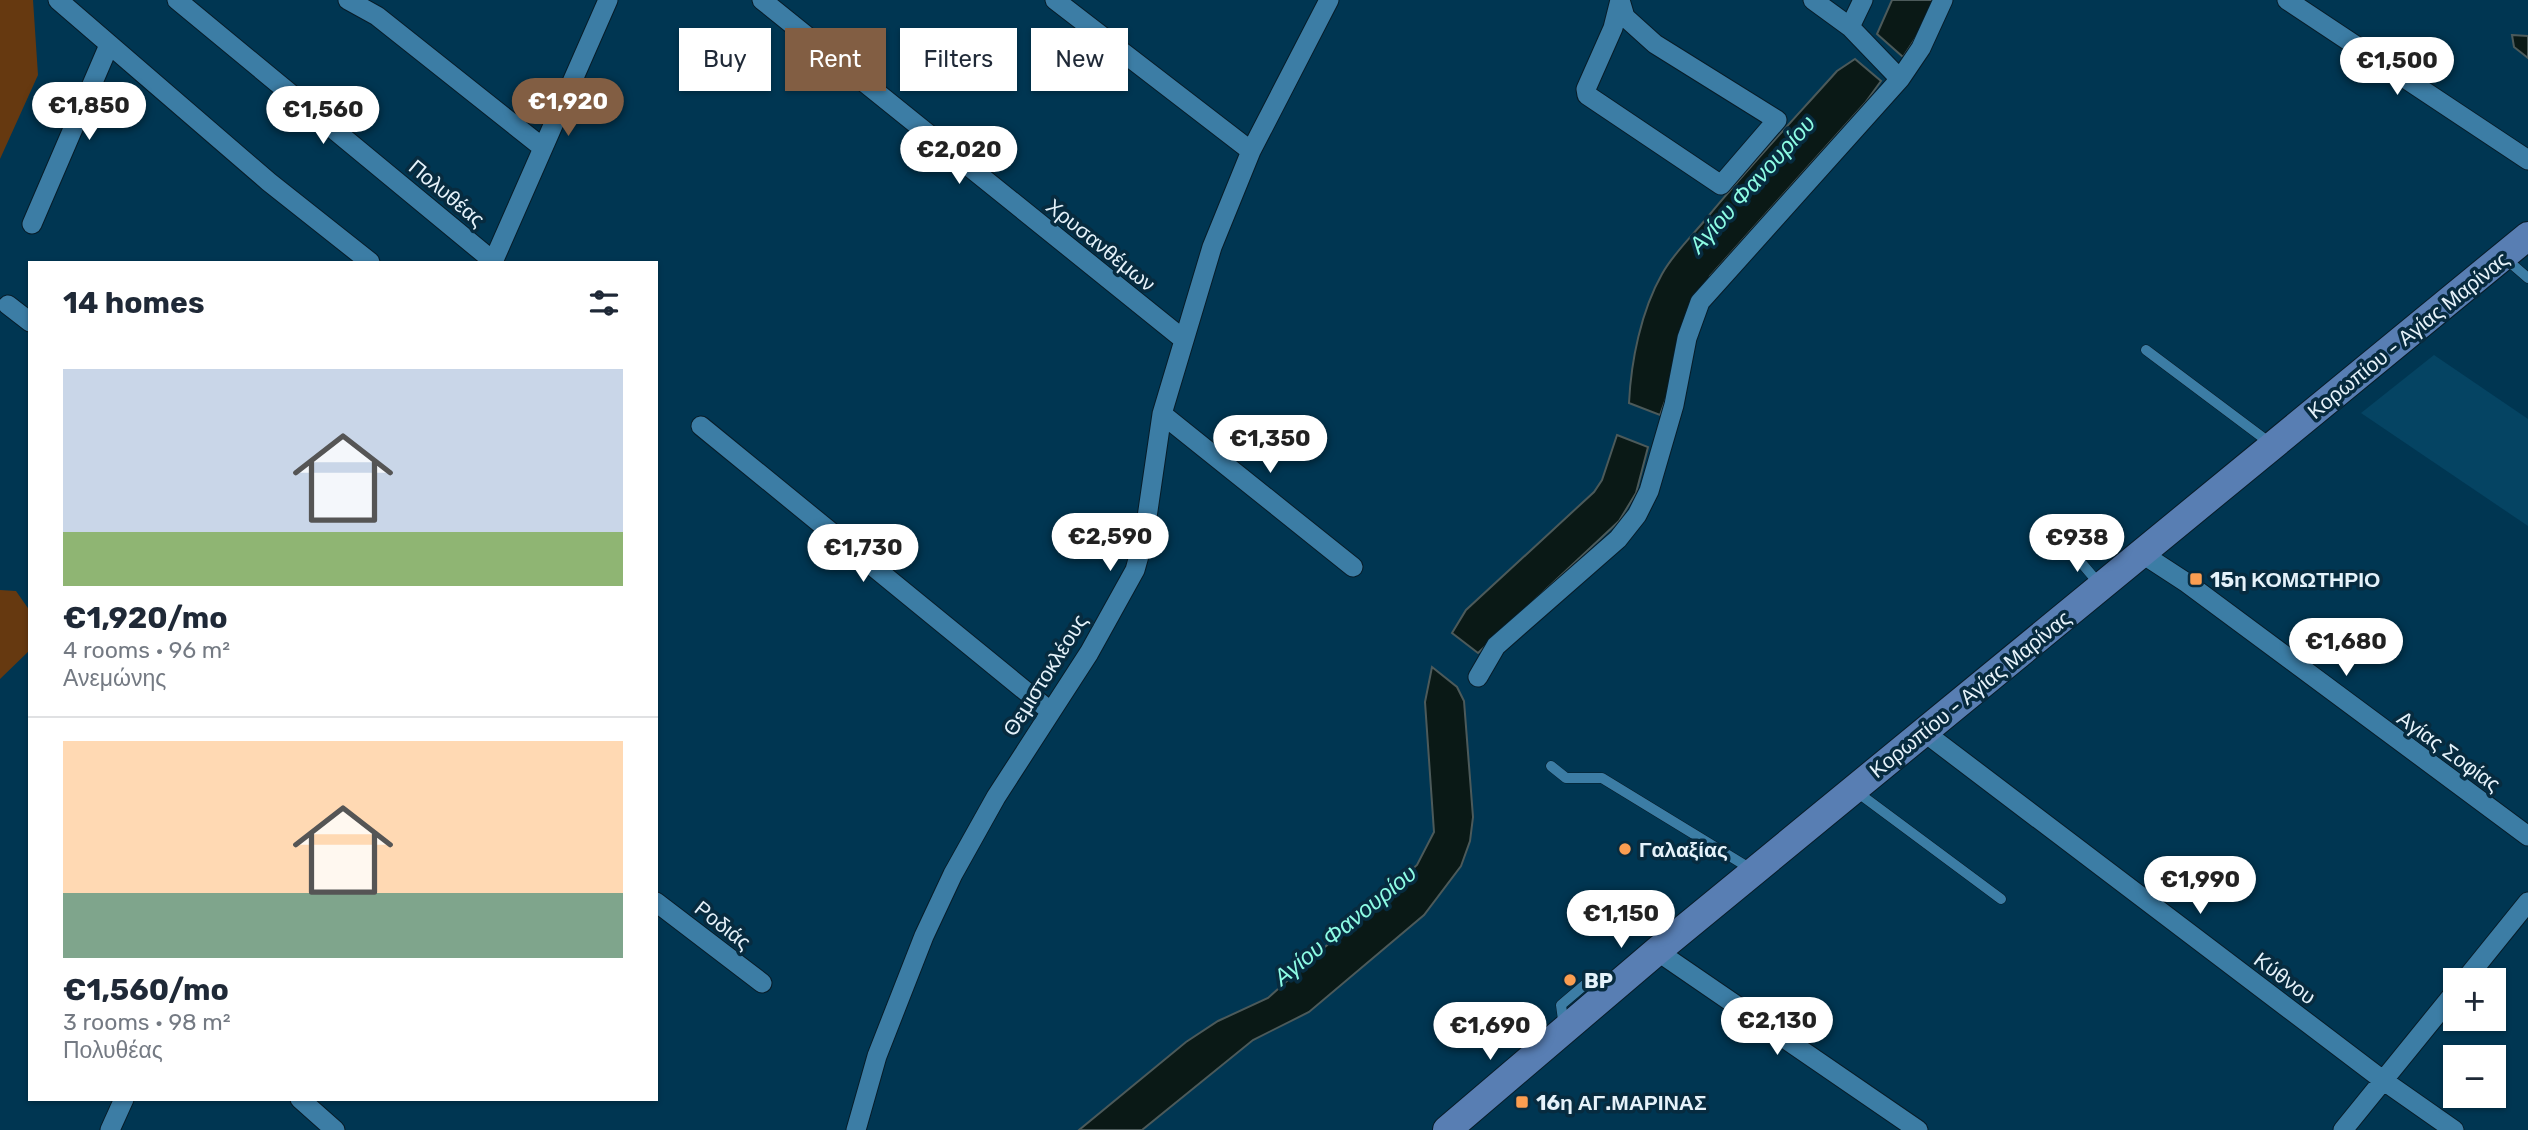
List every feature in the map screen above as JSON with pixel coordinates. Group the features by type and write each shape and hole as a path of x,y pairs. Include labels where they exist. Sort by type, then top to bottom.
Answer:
{"main road":[{"name":"Κορωπίου - Αγίας Μαρίνας","path":"1447,1130 1657,951 2528,236"}],"street":[{"path":"58,0 269,182 368,261"},
{"name":"Πολυθέας","path":"177,0 492,261"},
{"path":"348,0 377,16 542,147"},
{"path":"493,261 608,0"},
{"name":"Χρυσανθέμων","path":"762,0 1183,339"},
{"path":"1055,0 1251,151"},
{"name":"Θεμιστοκλέους","path":"856,1130 877,1056 941,898 990,808 1088,653 1135,570 1144,538 1162,414 1212,247 1251,151 1329,0"},
{"path":"1620,0 1625,17 1655,44 1776,120 1721,185 1587,95 1586,89 1613,29 1620,0"},
{"path":"1813,0 1850,27 1895,74"},
{"path":"1850,27 1863,0"},
{"path":"1478,677 1496,646 1618,539 1637,515 1649,491 1674,405 1687,338 1700,302 1895,74 1921,48 1943,0"},
{"path":"2287,0 2528,160"},
{"path":"32,224 109,45"},
{"path":"8,305 28,320"},
{"path":"1162,414 1353,567"},
{"path":"701,426 1050,711"},
{"name":"Αγίας Σοφίας","path":"2141,554 2187,583 2528,836"},
{"name":"Κύθνου","path":"1924,732 2384,1081 2454,1130"},
{"path":"2475,968 2528,902"},
{"name":"Ροδιάς","path":"658,904 762,983"},
{"path":"1657,951 1919,1130"},
{"path":"2343,1130 2443,1007"},
{"path":"110,1130 123,1101"},
{"path":"302,1101 335,1130"}],"lane":[{"path":"2503,257 2528,278"},
{"path":"2146,350 2273,445"},
{"path":"2073,553 2102,586"},
{"path":"1551,766 1566,778 1602,778 1754,872"},
{"path":"1854,790 2001,899"}],"shaded area":[{"path":"0,0 33,0 38,75 0,159"},
{"path":"2434,355 2528,419 2528,526 2361,413"},
{"path":"0,590 16,591 28,608 28,652 0,679"}],"water":[{"path":"1892,0 1933,0 1922,28 1903,57 1877,34"},
{"path":"2512,35 2528,36 2528,58 2514,47"},
{"name":"Αγίου Φανουρίου","path":"1855,59 1881,81 1865,103 1710,276 1660,415 1629,403 1632,370 1643,320 1666,267 1738,181 1837,71"},
{"path":"1617,435 1648,447 1636,493 1619,521 1478,653 1452,633 1466,610 1594,492 1602,480"},
{"path":"1432,667 1457,687 1464,701 1473,817 1470,841 1461,866 1424,915 1309,1012 1253,1040 1142,1130 1079,1130 1186,1042 1218,1021 1268,998 1417,865 1434,832 1425,702"}],"place":[{"name":"15η ΚΟΜΩΤΗΡΙΟ","path":"2196,579"},
{"name":"Γαλαξίας","path":"1625,849"},
{"name":"BP","path":"1570,980"},
{"name":"16η ΑΓ.ΜΑΡΙΝΑΣ","path":"1522,1102"}]}
